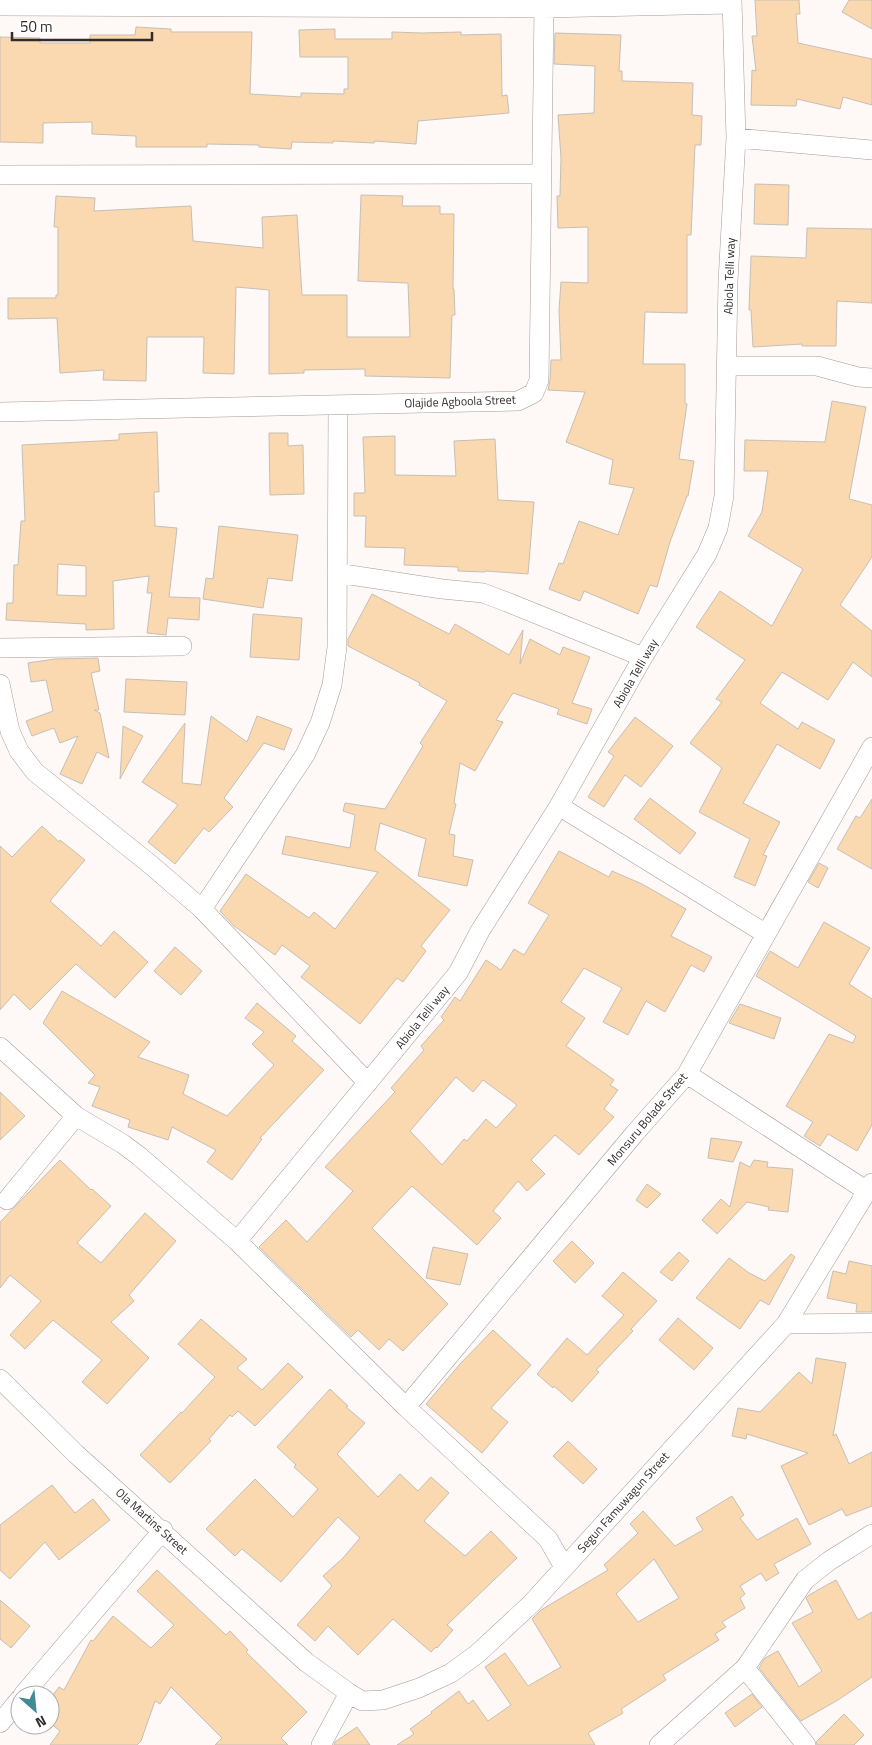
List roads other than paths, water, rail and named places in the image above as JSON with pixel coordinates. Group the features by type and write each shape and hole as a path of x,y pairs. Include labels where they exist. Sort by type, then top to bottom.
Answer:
{"street":[{"path":"0,6 146,3 544,8 732,2"},
{"name":"Abiola Telli way","path":"237,1241 458,973 480,931 559,806 643,657 707,554 718,528 724,496 728,281 736,138 732,2"},
{"name":"Olajide Agboola Street","path":"0,412 518,400 534,393 539,380 544,8"},
{"path":"736,138 872,150"},
{"path":"0,175 541,174"},
{"path":"727,366 817,366 858,377 872,378"},
{"path":"202,909 305,755 320,722 332,684 337,647 338,405"},
{"path":"337,573 442,589 483,593 643,657"},
{"path":"0,648 182,646"},
{"path":"0,684 10,731 19,751 35,772 202,909 368,1083"},
{"name":"Monsuru Bolade Street","path":"406,1407 635,1132 687,1074 872,747"},
{"path":"559,806 766,934"},
{"path":"0,1047 76,1116 140,1156 237,1241 406,1407 548,1539 564,1567"},
{"path":"687,1074 870,1187"},
{"path":"7,1200 76,1116"},
{"name":"Segun Famuwagun Street","path":"306,1662 362,1701 383,1700 419,1688 451,1673 477,1654 531,1604 786,1324 870,1187"},
{"path":"786,1324 872,1323"},
{"name":"Ola Martins Street","path":"0,1379 76,1454 163,1530 306,1662"},
{"path":"31,1685 163,1530"},
{"path":"660,1745 745,1668 805,1580 829,1561 872,1534"},
{"path":"745,1668 806,1745"},
{"path":"321,1745 349,1693"},
{"path":"0,1722 10,1710"}]}
